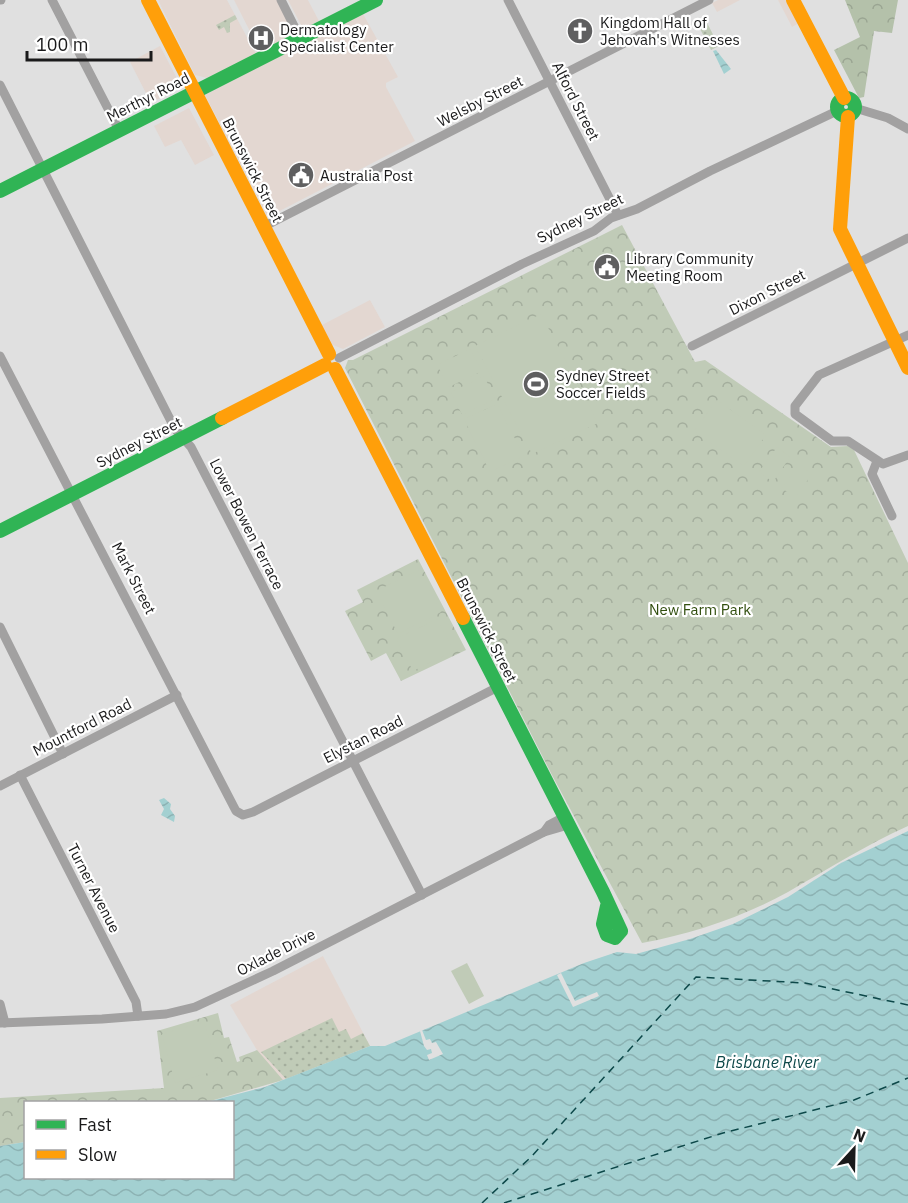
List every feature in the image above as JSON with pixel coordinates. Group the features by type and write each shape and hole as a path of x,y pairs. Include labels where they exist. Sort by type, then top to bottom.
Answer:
{"street":[{"path":"52,0 119,130"},
{"name":"Brunswick Street","path":"148,0 608,906"},
{"path":"281,0 300,38"},
{"name":"Merthyr Road","path":"0,191 376,0"},
{"name":"Alford Street","path":"508,0 618,215"},
{"name":"Welsby Street","path":"263,227 709,0"},
{"path":"793,0 844,98 852,100 847,112 840,229 908,368"},
{"name":"Lower Bowen Terrace","path":"0,85 171,421 200,463 422,895"},
{"path":"847,112 888,118 908,129"},
{"name":"Sydney Street","path":"0,531 522,264 594,231 601,224 618,215 637,209 710,171 847,112"},
{"name":"Dixon Street","path":"692,346 908,238"},
{"path":"908,335 819,375 795,406 795,414 832,441 848,441 883,464 908,455"},
{"name":"Mark Street","path":"0,356 177,695 232,806 240,814"},
{"path":"877,461 872,474 892,516"},
{"path":"0,627 63,754"},
{"name":"Elystan Road","path":"240,814 253,812 498,687"},
{"name":"Mountford Road","path":"0,786 177,695"},
{"name":"Turner Avenue","path":"20,776 136,1002 138,1016"},
{"name":"Oxlade Drive","path":"3,1023 138,1016 187,1010 217,998 566,821"},
{"path":"0,1004 3,1023"}],"shaded area":[{"path":"158,0 227,0 256,54 207,78 195,75"},
{"path":"234,0 277,0 294,34 260,51"},
{"path":"288,0 308,0 319,21 303,29"},
{"path":"718,0 740,0 717,12 712,3"},
{"path":"778,0 787,0 799,23 792,27"},
{"path":"362,12 398,77 386,83 386,87 415,141 268,217 205,95"},
{"path":"160,46 181,86 151,103 130,62"},
{"path":"189,108 214,155 195,165 181,140 165,147 154,126"},
{"path":"370,300 385,327 343,349 328,343 320,326"},
{"path":"323,956 370,1046 283,1080 261,1057 230,1005"}],"green space":[{"path":"845,0 898,0 892,33 874,31 864,97 859,98 834,50 860,37"},
{"path":"235,15 237,19 230,23 230,32 227,33 224,27 219,30 216,25"},
{"path":"705,19 719,46 711,50 697,23"},
{"name":"New Farm Park","path":"622,225 695,362 705,360 831,447 848,446 854,450 908,563 908,826 862,849 788,892 735,917 698,930 642,943 552,775 345,368 348,360 353,360"},
{"name":"Sydney Street Soccer Fields","path":"541,314 598,423 532,454 475,346"},
{"path":"470,349 482,371 449,387 437,365"},
{"path":"484,376 495,399 462,415 451,392"},
{"path":"717,400 766,435 744,466 694,431"},
{"path":"497,404 524,456 490,472 464,419"},
{"path":"777,447 790,457 773,482 759,472"},
{"path":"799,464 812,474 795,498 782,488"},
{"path":"418,559 466,650 401,681 386,653 371,661 345,611 363,602 357,590"},
{"path":"419,570 441,612 398,634 376,591"},
{"path":"437,619 454,651 413,671 396,639"},
{"path":"467,963 484,996 469,1004 451,971"},
{"path":"218,1013 224,1038 229,1037 237,1062 240,1061 239,1057 257,1050 283,1080 210,1101 24,1101 24,1142 0,1146 0,1098 164,1088 157,1031"},
{"path":"332,1018 339,1032 346,1029 351,1039 363,1033 370,1046 286,1079 261,1052"},
{"path":"204,1022 218,1070 175,1083 162,1034"}],"water":[{"path":"716,50 731,69 724,74 713,51"},
{"path":"164,798 171,804 170,809 175,816 174,822 161,815 164,809 159,800"},
{"name":"Brisbane River","path":"908,831 908,1203 0,1203 0,1146 24,1142 24,1179 234,1179 234,1101 211,1101 265,1087 370,1046 385,1046 584,963 617,952 636,954 733,924 788,897 841,863"}],"pier":[{"path":"561,973 575,1001 597,992 599,996 573,1007 557,975"},
{"path":"422,1030 426,1040 436,1042 443,1054 429,1060 427,1055 432,1053 431,1049 427,1050 424,1046 420,1031"}],"ferry route":[{"path":"482,1203 531,1157 696,977 805,983 908,1005"},
{"path":"504,1203 723,1133 854,1100 908,1078"}],"traffic: fast":[{"path":"0,191 376,0"},
{"path":"842,98 850,98 855,103 855,107 853,114 842,116 837,111 837,103 842,98"},
{"path":"0,531 222,418"},
{"path":"463,618 603,892 621,931 615,938 607,935 603,924 607,906"}],"traffic: slow":[{"path":"148,0 329,354"},
{"path":"793,0 844,98"},
{"path":"848,117 840,229 908,368"},
{"path":"222,418 325,365"},
{"path":"335,369 463,618"}],"place":[{"name":"Kingdom Hall of Jehovah's Witnesses","path":"580,31"},
{"name":"Dermatology Specialist Center","path":"261,38"},
{"name":"Australia Post","path":"301,175"},
{"name":"Library Community Meeting Room","path":"607,267"},
{"name":"Sydney Street Soccer Fields","path":"536,384"}]}
